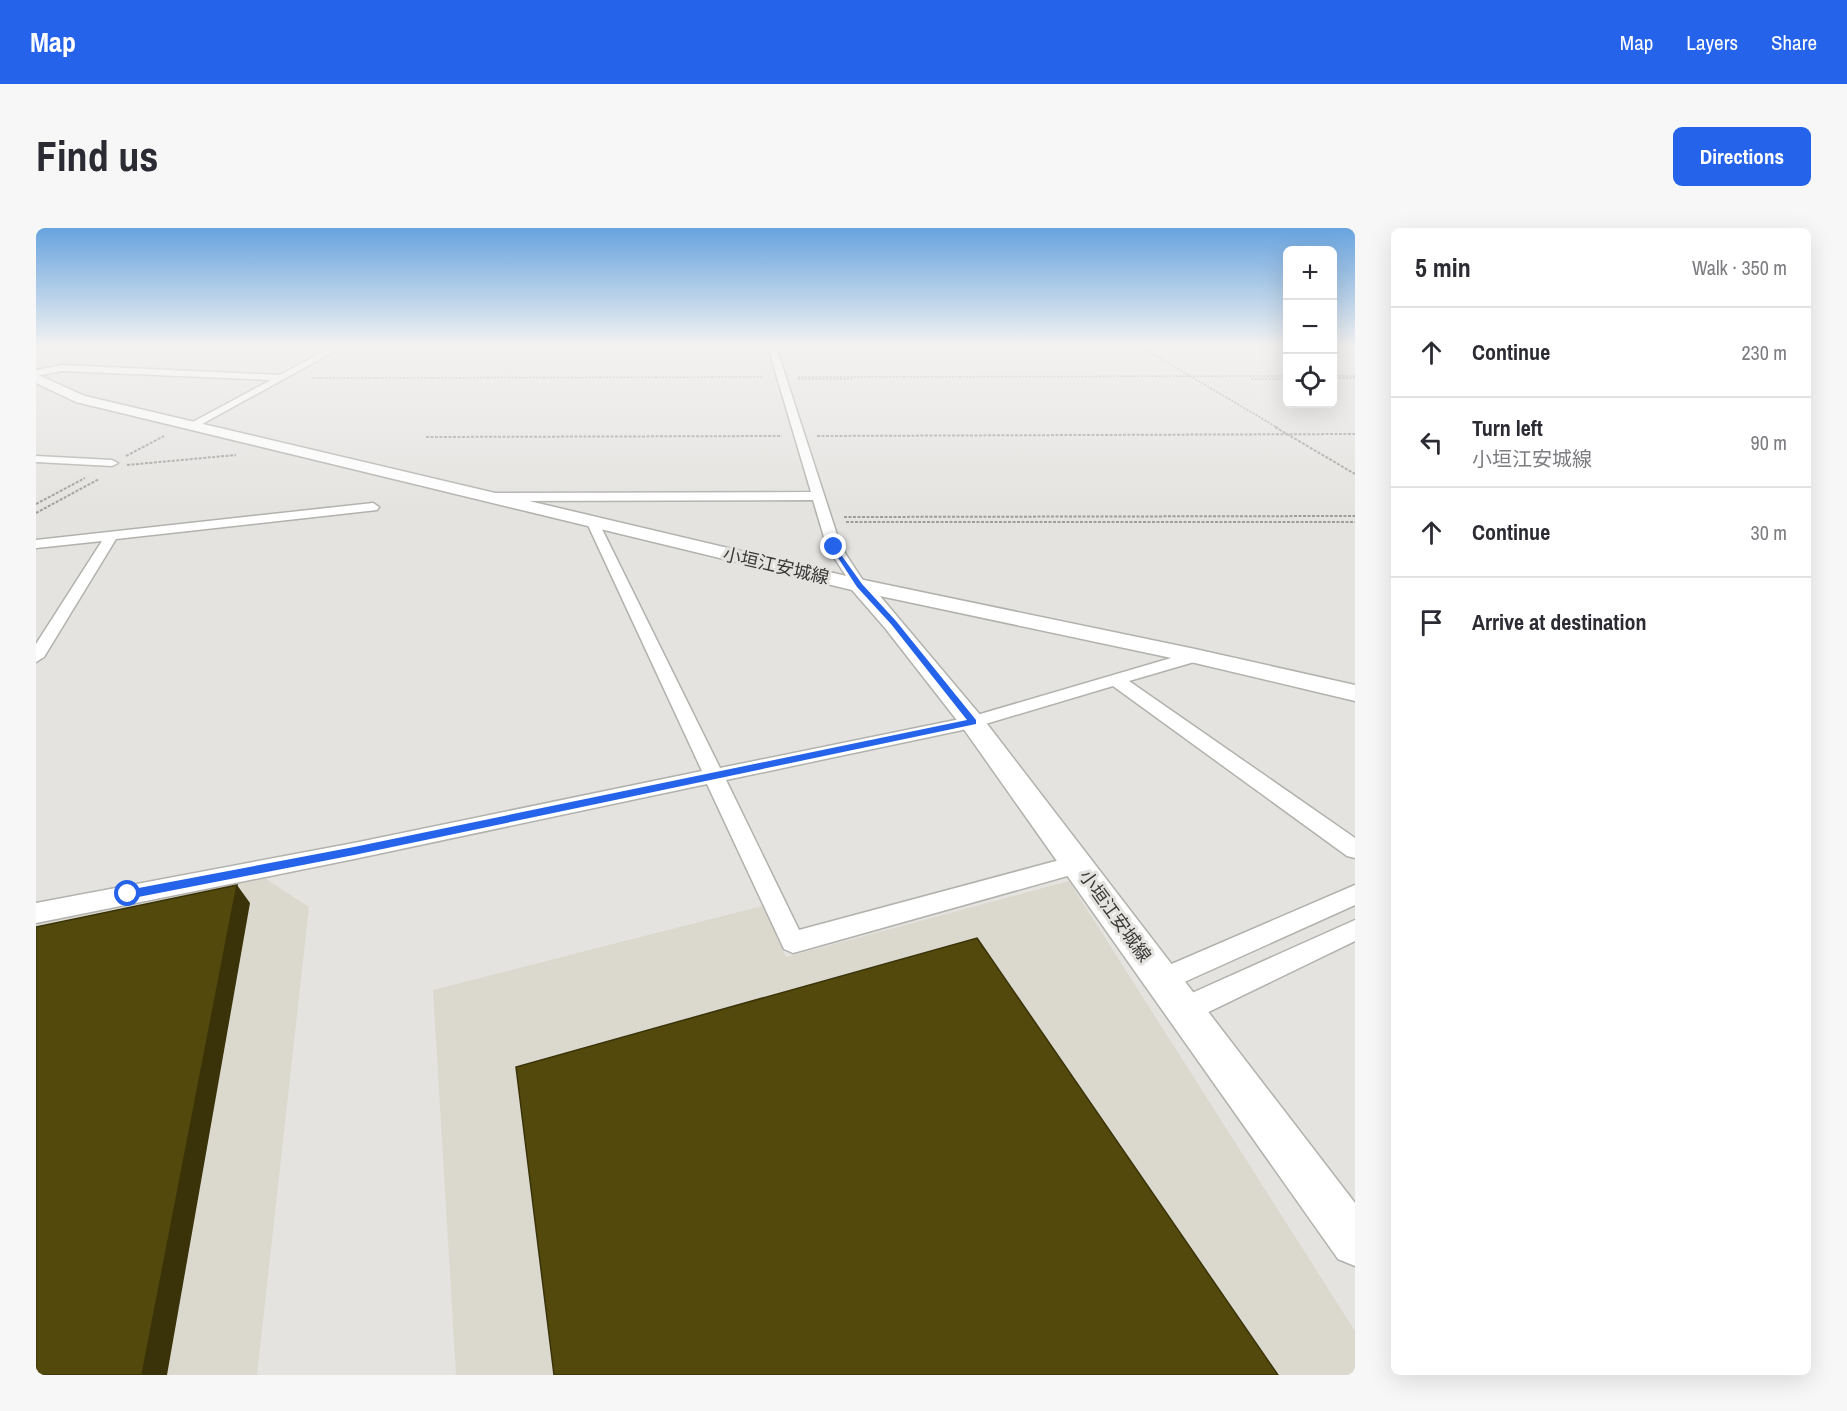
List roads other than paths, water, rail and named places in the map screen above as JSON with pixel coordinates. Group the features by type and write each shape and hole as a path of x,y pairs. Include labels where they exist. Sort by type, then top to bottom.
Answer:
{"main road":[{"name":"小垣江安城線","path":"87,401 860,585 972,722 1355,1242"},
{"path":"860,585 1195,656 1355,693"}],"street":[{"path":"193,426 240,401"},
{"path":"789,401 834,547 860,585"},
{"path":"36,459 118,465"},
{"path":"488,497 818,493"},
{"path":"36,544 373,507"},
{"path":"593,523 793,942 1078,864"},
{"path":"36,657 112,536"},
{"path":"36,914 354,851 972,722 1195,656"},
{"path":"1115,679 1355,850"},
{"path":"1162,980 1355,894"},
{"path":"1184,1010 1355,930"}]}
